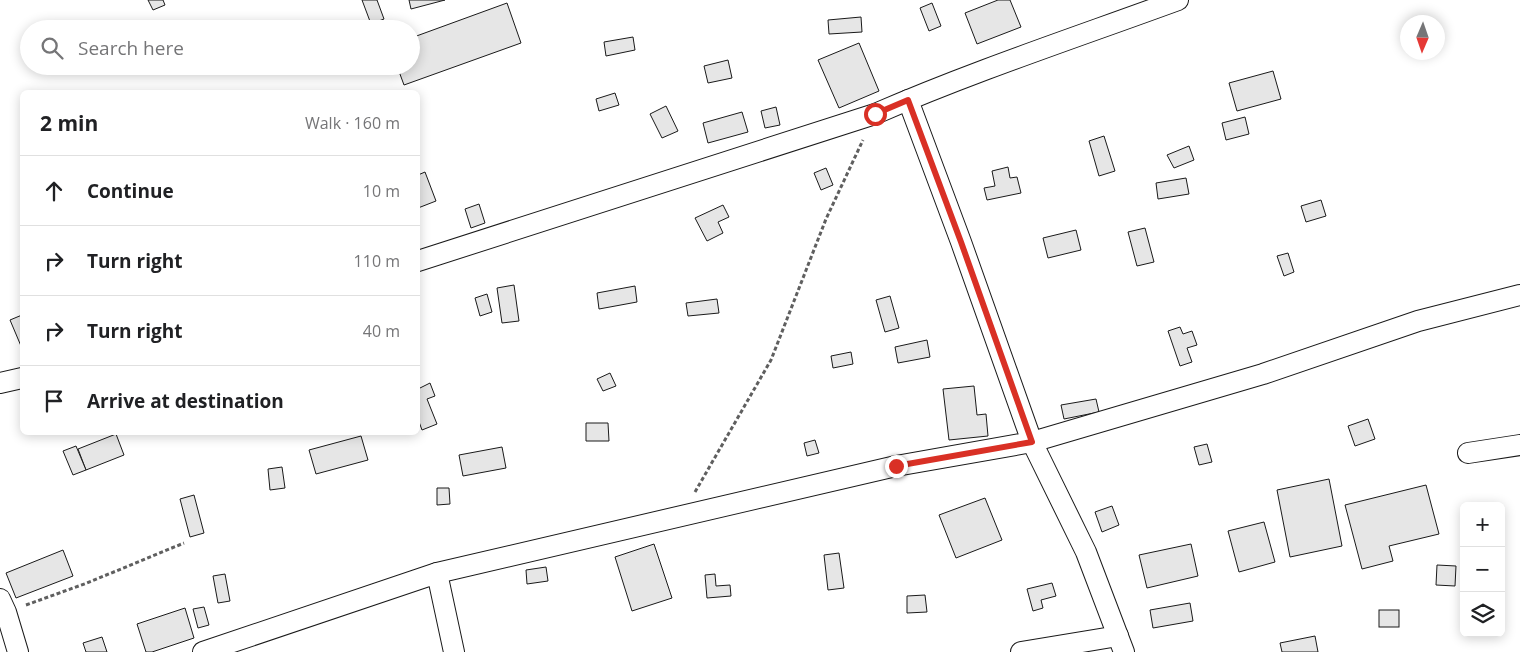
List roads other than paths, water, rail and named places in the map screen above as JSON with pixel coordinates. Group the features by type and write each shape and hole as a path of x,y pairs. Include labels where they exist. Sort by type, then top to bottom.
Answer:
{"street":[{"path":"420,260 875,114 1178,0"},
{"path":"908,100 1032,442 1086,552 1121,644 1021,652"},
{"path":"203,652 437,573 896,466 1032,442 1263,374 1418,321 1520,295"},
{"path":"0,383 20,378"},
{"path":"1468,453 1520,445"},
{"path":"437,573 454,652"},
{"path":"3,606 18,652"}]}
